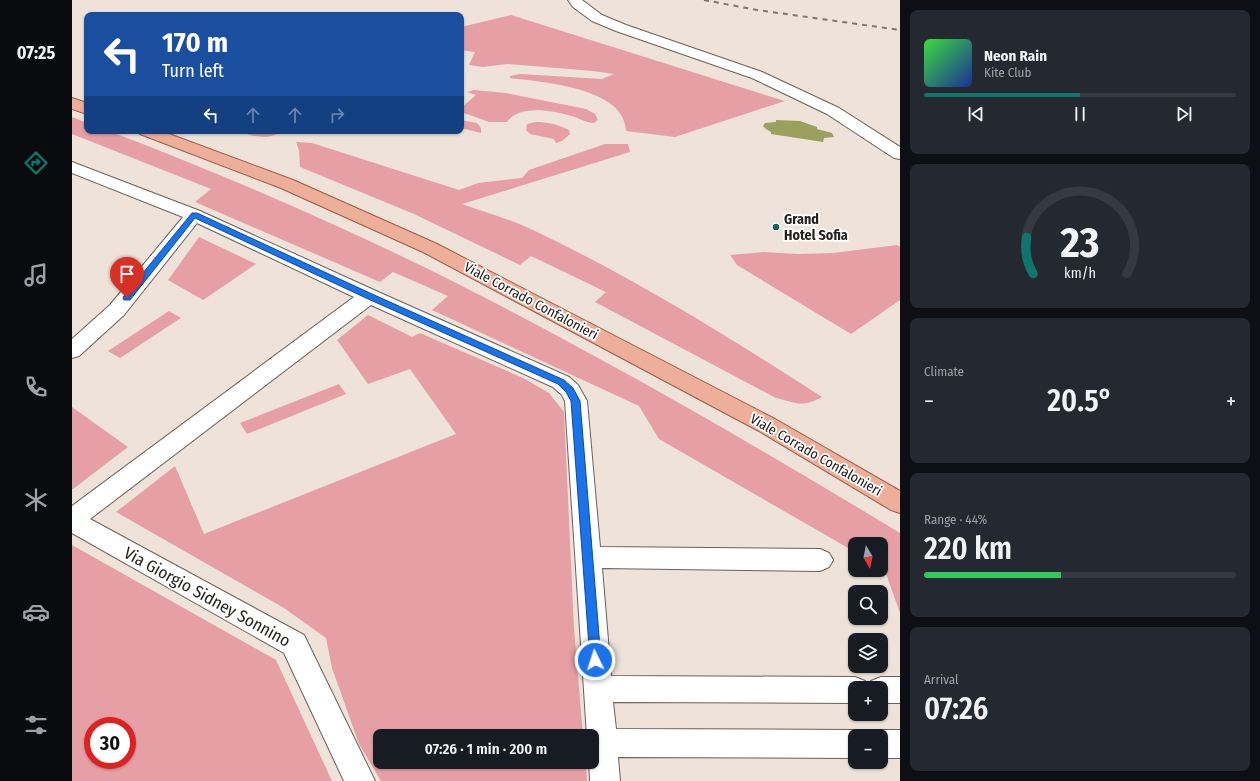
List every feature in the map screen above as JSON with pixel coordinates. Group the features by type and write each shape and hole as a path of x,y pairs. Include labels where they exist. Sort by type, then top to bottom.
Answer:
{"main road":[{"path":"72,103 84,108"},
{"name":"Viale Corrado Confalonieri","path":"154,134 287,184 430,248 766,425 900,503"}],"street":[{"path":"575,0 597,18 621,28 757,75 796,93 833,111 900,154"},
{"path":"72,167 194,215 369,296 561,382 570,390 576,401 605,781"},
{"path":"72,351 117,310 194,215"},
{"path":"72,520 369,296"},
{"name":"Via Giorgio Sidney Sonnino","path":"72,520 294,644 360,781"},
{"path":"588,558 820,560"},
{"path":"598,689 848,690"},
{"path":"888,690 900,690"},
{"path":"602,743 848,744"},
{"path":"888,744 900,744"}],"shaded area":[{"path":"511,15 785,101 675,137 626,131 622,116 612,105 597,96 560,85 510,78 510,76 520,74 602,79 614,74 507,64 483,67 469,65 475,52 464,50 464,26"},
{"path":"474,90 506,93 586,109 595,114 598,120 591,123 561,113 535,110 519,113 507,122 489,122 464,113 464,105 476,95 467,92"},
{"path":"72,117 84,122 84,134 117,134 197,166 284,202 456,283 569,342 681,404 846,500 900,533 900,613 887,577 888,537 848,537 848,548 659,439 639,406 432,310 448,296 393,272 380,282 195,202 211,189 72,134"},
{"path":"776,120 800,121 817,127 817,129 832,133 834,137 824,138 823,142 771,134 771,132 763,126 765,123 776,122"},
{"path":"464,121 477,123 481,128 481,133 464,129"},
{"path":"535,122 560,126 569,130 570,134 562,141 556,143 554,139 530,134 526,130 527,124"},
{"path":"247,134 276,134 269,137"},
{"path":"296,142 312,143 459,190 478,183 522,178 529,170 605,144 628,144 630,152 462,204 507,219 571,248 716,330 822,397 799,404 776,398 595,302 606,292 531,256 520,265 414,214 300,167 299,150"},
{"path":"199,237 256,264 203,300 168,280"},
{"path":"897,245 900,247 900,300 851,334 737,265 730,255 764,252 798,254 833,253"},
{"path":"169,311 181,318 120,358 108,351"},
{"path":"368,315 412,337 420,333 523,378 549,393 564,412 574,629 582,729 373,729 373,768 359,744 332,668 326,638 284,608 116,512 175,466 204,534 456,434 410,369 368,384 337,340"},
{"path":"339,384 346,394 247,434 240,423"},
{"path":"72,407 128,447 73,489 72,489"},
{"path":"72,545 276,660 332,781 72,781"},
{"path":"374,769 586,769 587,781 381,781"}],"railway":[{"path":"704,0 757,10 900,30"}],"place":[{"name":"Grand Hotel Sofia","path":"776,227"}],"route":[{"path":"127,298 194,215 369,296 561,382 570,390 576,401 595,660"}]}
